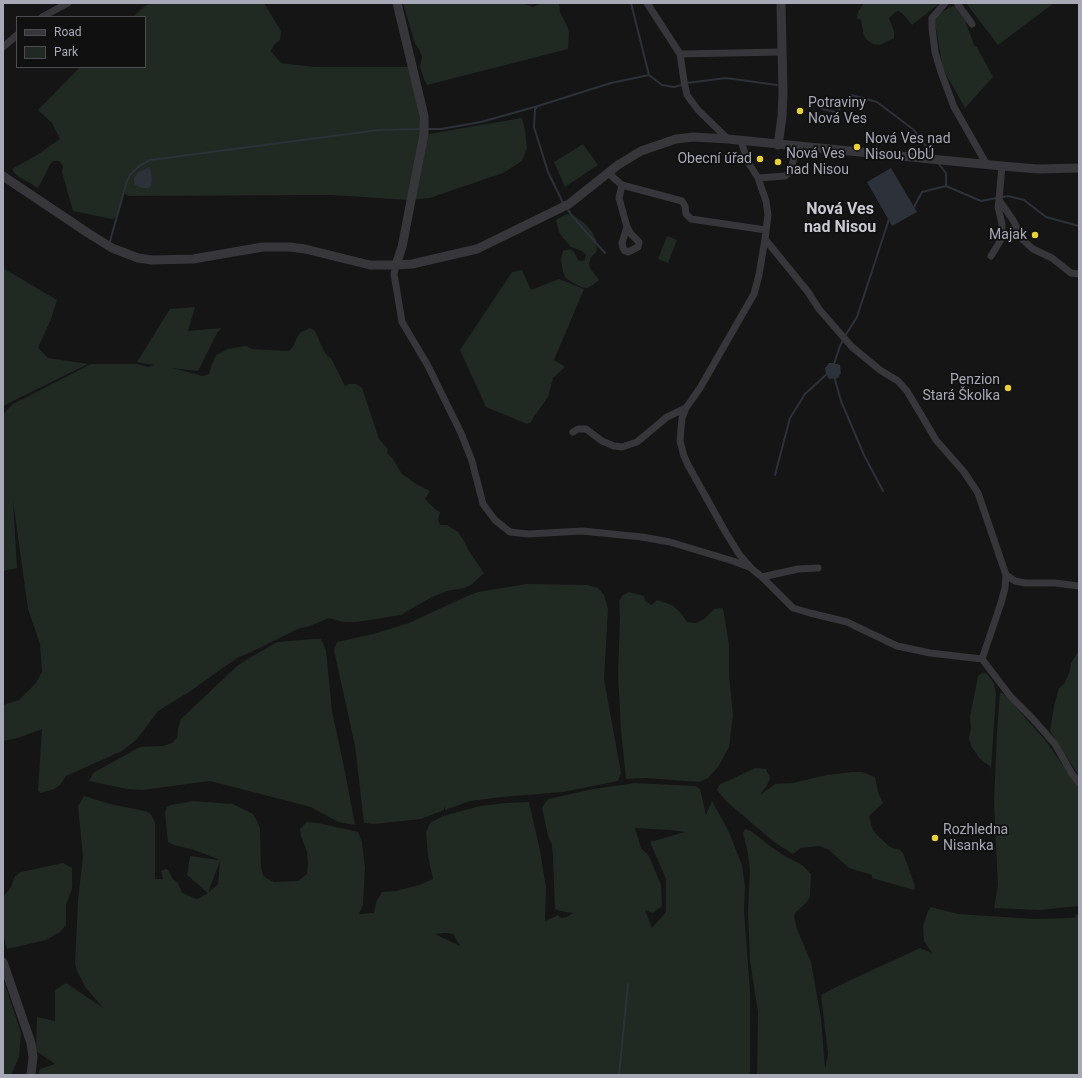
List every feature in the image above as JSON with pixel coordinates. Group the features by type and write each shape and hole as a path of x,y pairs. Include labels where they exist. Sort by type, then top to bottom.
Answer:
{"street":[{"path":"44,16 68,3"},
{"path":"397,3 424,116 424,134 402,247 394,274 402,322 427,364 461,433 472,461 483,504 495,520 510,532 528,534 582,531 642,537 677,544 733,561 752,569"},
{"path":"647,3 680,54 687,95 698,110 728,139"},
{"path":"778,145 782,117 783,93 781,3"},
{"path":"945,3 932,18 935,52 954,107 987,165"},
{"path":"958,3 972,24"},
{"path":"3,47 16,36"},
{"path":"680,54 781,52"},
{"path":"3,176 88,234 112,248 138,258 152,260 193,259 263,247 290,247 306,249 370,264 412,264 477,249 569,204 608,173 641,151 676,139 694,137 728,139 1038,169 1079,168"},
{"path":"741,141 748,162 758,178 766,201 768,215 765,239 754,294 700,388 686,408 682,418 680,436 684,456 706,498 739,554 752,569 794,608 847,622 897,646 930,653 982,659 1011,697 1055,744 1072,774 1079,783"},
{"path":"758,178 785,176 791,171 796,146"},
{"path":"991,256 1002,238 1002,224 998,207 1002,166"},
{"path":"608,173 622,185 682,201 685,206 686,214 691,219 766,230"},
{"path":"622,185 619,198 627,227"},
{"path":"999,200 1027,244 1033,249 1052,258 1071,273 1079,274"},
{"path":"765,239 808,292 819,309 852,347 880,370 898,381 907,391 936,440 964,472 978,494 1006,576 1005,588 1001,603 982,659"},
{"path":"573,432 578,429 586,429 602,441 614,446 622,447 638,442 666,417 686,408"},
{"path":"733,561 739,554"},
{"path":"762,577 798,569 818,568"},
{"path":"1006,576 1015,581 1025,583 1055,583 1079,586"},
{"path":"3,962 31,1043 33,1057 31,1075"}],"green space":[{"path":"152,3 264,3 281,31 280,40 274,45 271,51 281,63 314,67 412,67 418,101 420,125 429,134 522,118 527,148 522,161 503,173 430,198 408,200 332,195 129,196 123,193 117,217 112,219 73,211 62,172 63,166 59,161 54,161 51,163 38,188 16,175 12,169 37,155 60,139 52,123 38,110 79,68 146,68 146,16 134,16 145,6"},
{"path":"403,3 521,3 533,7 542,3 559,3 560,12 569,33 568,49 427,85 420,67 422,57 415,44"},
{"path":"864,3 940,3 912,25 903,14 898,11 894,13 889,18 894,31 894,38 880,45 868,41 864,36 861,20 857,18 858,12"},
{"path":"966,3 1054,3 998,45"},
{"path":"955,6 965,20 974,45 977,47 993,77 965,108 943,69 935,23 936,16 948,8"},
{"path":"583,144 598,165 565,187 554,162"},
{"path":"567,214 573,215 584,223 591,230 596,240 597,251 591,257 589,263 590,268 599,280 587,288 581,287 568,280 563,271 561,259 563,251 570,249 574,252 578,260 581,261 585,260 586,255 582,251 571,247 559,232 556,221"},
{"path":"667,236 677,240 668,263 658,259"},
{"path":"3,268 57,300 51,319 38,348 48,358 88,364 3,406"},
{"path":"522,270 531,290 559,279 584,289 554,360 564,366 564,368 553,378 548,397 531,422 527,424 486,407 460,350 512,272"},
{"path":"195,307 188,331 222,328 217,333 198,371 172,368 203,376 209,374 216,355 228,349 246,346 252,349 289,351 301,332 310,328 315,331 323,349 327,356 331,358 345,386 349,384 356,384 362,388 379,439 388,449 387,453 393,459 402,474 416,484 430,491 425,499 440,512 438,520 440,525 447,525 458,532 484,573 471,585 464,588 447,591 430,598 401,615 357,622 343,622 329,618 307,627 300,628 237,658 189,692 158,711 137,739 122,751 66,776 60,785 54,789 41,793 38,791 42,729 18,738 3,741 3,705 19,700 36,683 42,672 40,644 28,609 13,500 17,568 3,571 3,411 4,413 13,404 91,364 137,364 148,367 154,365 137,362 170,309"},
{"path":"527,584 587,585 598,588 604,595 608,609 604,679 621,773 618,781 563,792 470,801 445,810 444,805 444,810 421,819 374,824 364,823 355,746 334,650 337,642 373,634 409,623 478,592"},
{"path":"629,592 644,596 645,601 652,605 657,600 672,605 680,612 687,622 696,623 704,619 714,609 723,608 729,645 729,675 733,715 729,747 718,767 708,778 699,782 646,778 626,779 621,730 618,675 620,617 619,601 623,595"},
{"path":"321,639 326,650 332,711 355,825 338,822 311,807 210,781 142,790 127,789 89,781 93,773 140,747 163,746 172,743 177,738 181,719 237,666 246,660 277,642"},
{"path":"1079,650 1079,776 1050,731 1054,706 1059,688 1064,684 1070,671 1071,663"},
{"path":"982,673 987,674 994,683 996,694 991,770 990,766 980,759 971,746 969,738 971,728 970,717 978,676"},
{"path":"1000,693 1003,693 1046,741 1079,789 1079,906 1039,910 994,908 998,885 994,803"},
{"path":"755,768 766,769 770,778 760,795 775,784 793,783 827,775 862,772 875,777 878,792 883,803 869,816 872,828 876,834 890,847 900,850 903,853 915,886 914,890 872,878 872,875 849,868 829,850 820,846 801,848 793,854 774,842 726,801 717,790 719,785"},
{"path":"635,783 695,786 700,789 706,815 712,801 728,830 742,865 745,887 744,911 750,991 750,1075 38,1075 40,1069 55,1064 36,1051 37,1017 55,1021 55,990 66,983 103,1008 86,988 75,964 78,900 83,857 78,806 84,796 110,804 150,813 155,822 155,879 163,879 161,871 166,869 178,883 182,893 197,899 208,893 187,875 190,856 219,860 168,842 165,813 167,807 171,805 193,801 231,803 253,814 260,829 261,868 263,875 274,882 298,881 307,874 307,852 300,829 307,822 358,832 362,842 365,868 363,905 359,914 374,913 376,902 382,892 396,891 419,885 433,879 428,856 426,832 430,823 443,816 480,806 529,802 546,887 545,921 558,915 562,918 567,917 573,913 555,909 552,845 548,836 542,808 548,799 593,789","holes":["635,828 685,832 650,842 666,879 666,912 652,928 645,910 653,913 662,906 661,885 649,856 641,848","220,861 218,884 209,892 209,890","435,934 453,934 460,946"]},
{"path":"745,829 751,831 785,856 802,865 811,874 810,896 808,901 795,913 794,916 797,929 811,962 821,1018 825,1069 828,1054 821,995 920,948 932,953 924,941 923,926 928,911 931,907 958,914 1034,919 1071,918 1076,917 1075,915 1079,914 1079,1075 757,1075 758,1012 750,961 748,911 750,871 748,853 743,833"},
{"path":"63,863 72,868 72,889 66,905 66,925 60,932 46,940 7,949 3,934 3,897 11,887 15,876 21,872"},
{"path":"3,978 21,1033 19,1057 11,1075 3,1075"}],"shaded area":[{"path":"149,167 152,179 151,186 149,188 142,188 134,184 134,179 137,173"},
{"path":"891,168 917,212 892,226 867,182"},
{"path":"829,363 840,365 841,373 838,378 829,379 826,374 825,368"}],"waterway":[{"path":"631,3 649,75 662,85 674,87 682,85"},
{"path":"427,129 441,129 481,122 611,83 649,75"},
{"path":"687,83 726,78 777,85"},
{"path":"822,109 836,112 839,110 844,101 851,95 877,102 914,130 933,156"},
{"path":"538,106 535,109 534,127 548,172 563,203"},
{"path":"110,241 127,181 130,175 139,166 150,160 379,130 421,129"},
{"path":"938,163 946,173 946,186 981,201 1008,196 1024,200 1046,217 1079,226"},
{"path":"912,207 914,207 922,192 946,186"},
{"path":"567,208 572,216 605,253"},
{"path":"845,336 857,317 889,219"},
{"path":"834,364 843,340"},
{"path":"775,475 790,418 805,394 828,373"},
{"path":"834,376 841,401 864,455 883,491"},
{"path":"619,1075 628,984"}],"place":[{"name":"Potraviny Nová Ves","path":"800,111"},
{"name":"Nová Ves nad Nisou, ObÚ","path":"857,147"},
{"name":"Obecní úřad","path":"760,159"},
{"name":"Nová Ves nad Nisou","path":"778,162"},
{"name":"Majak","path":"1035,235"},
{"name":"Penzion Stará Školka","path":"1008,388"},
{"name":"Rozhledna Nisanka","path":"935,838"}],"district":[{"name":"Nová Ves nad Nisou","path":"840,219"}]}
